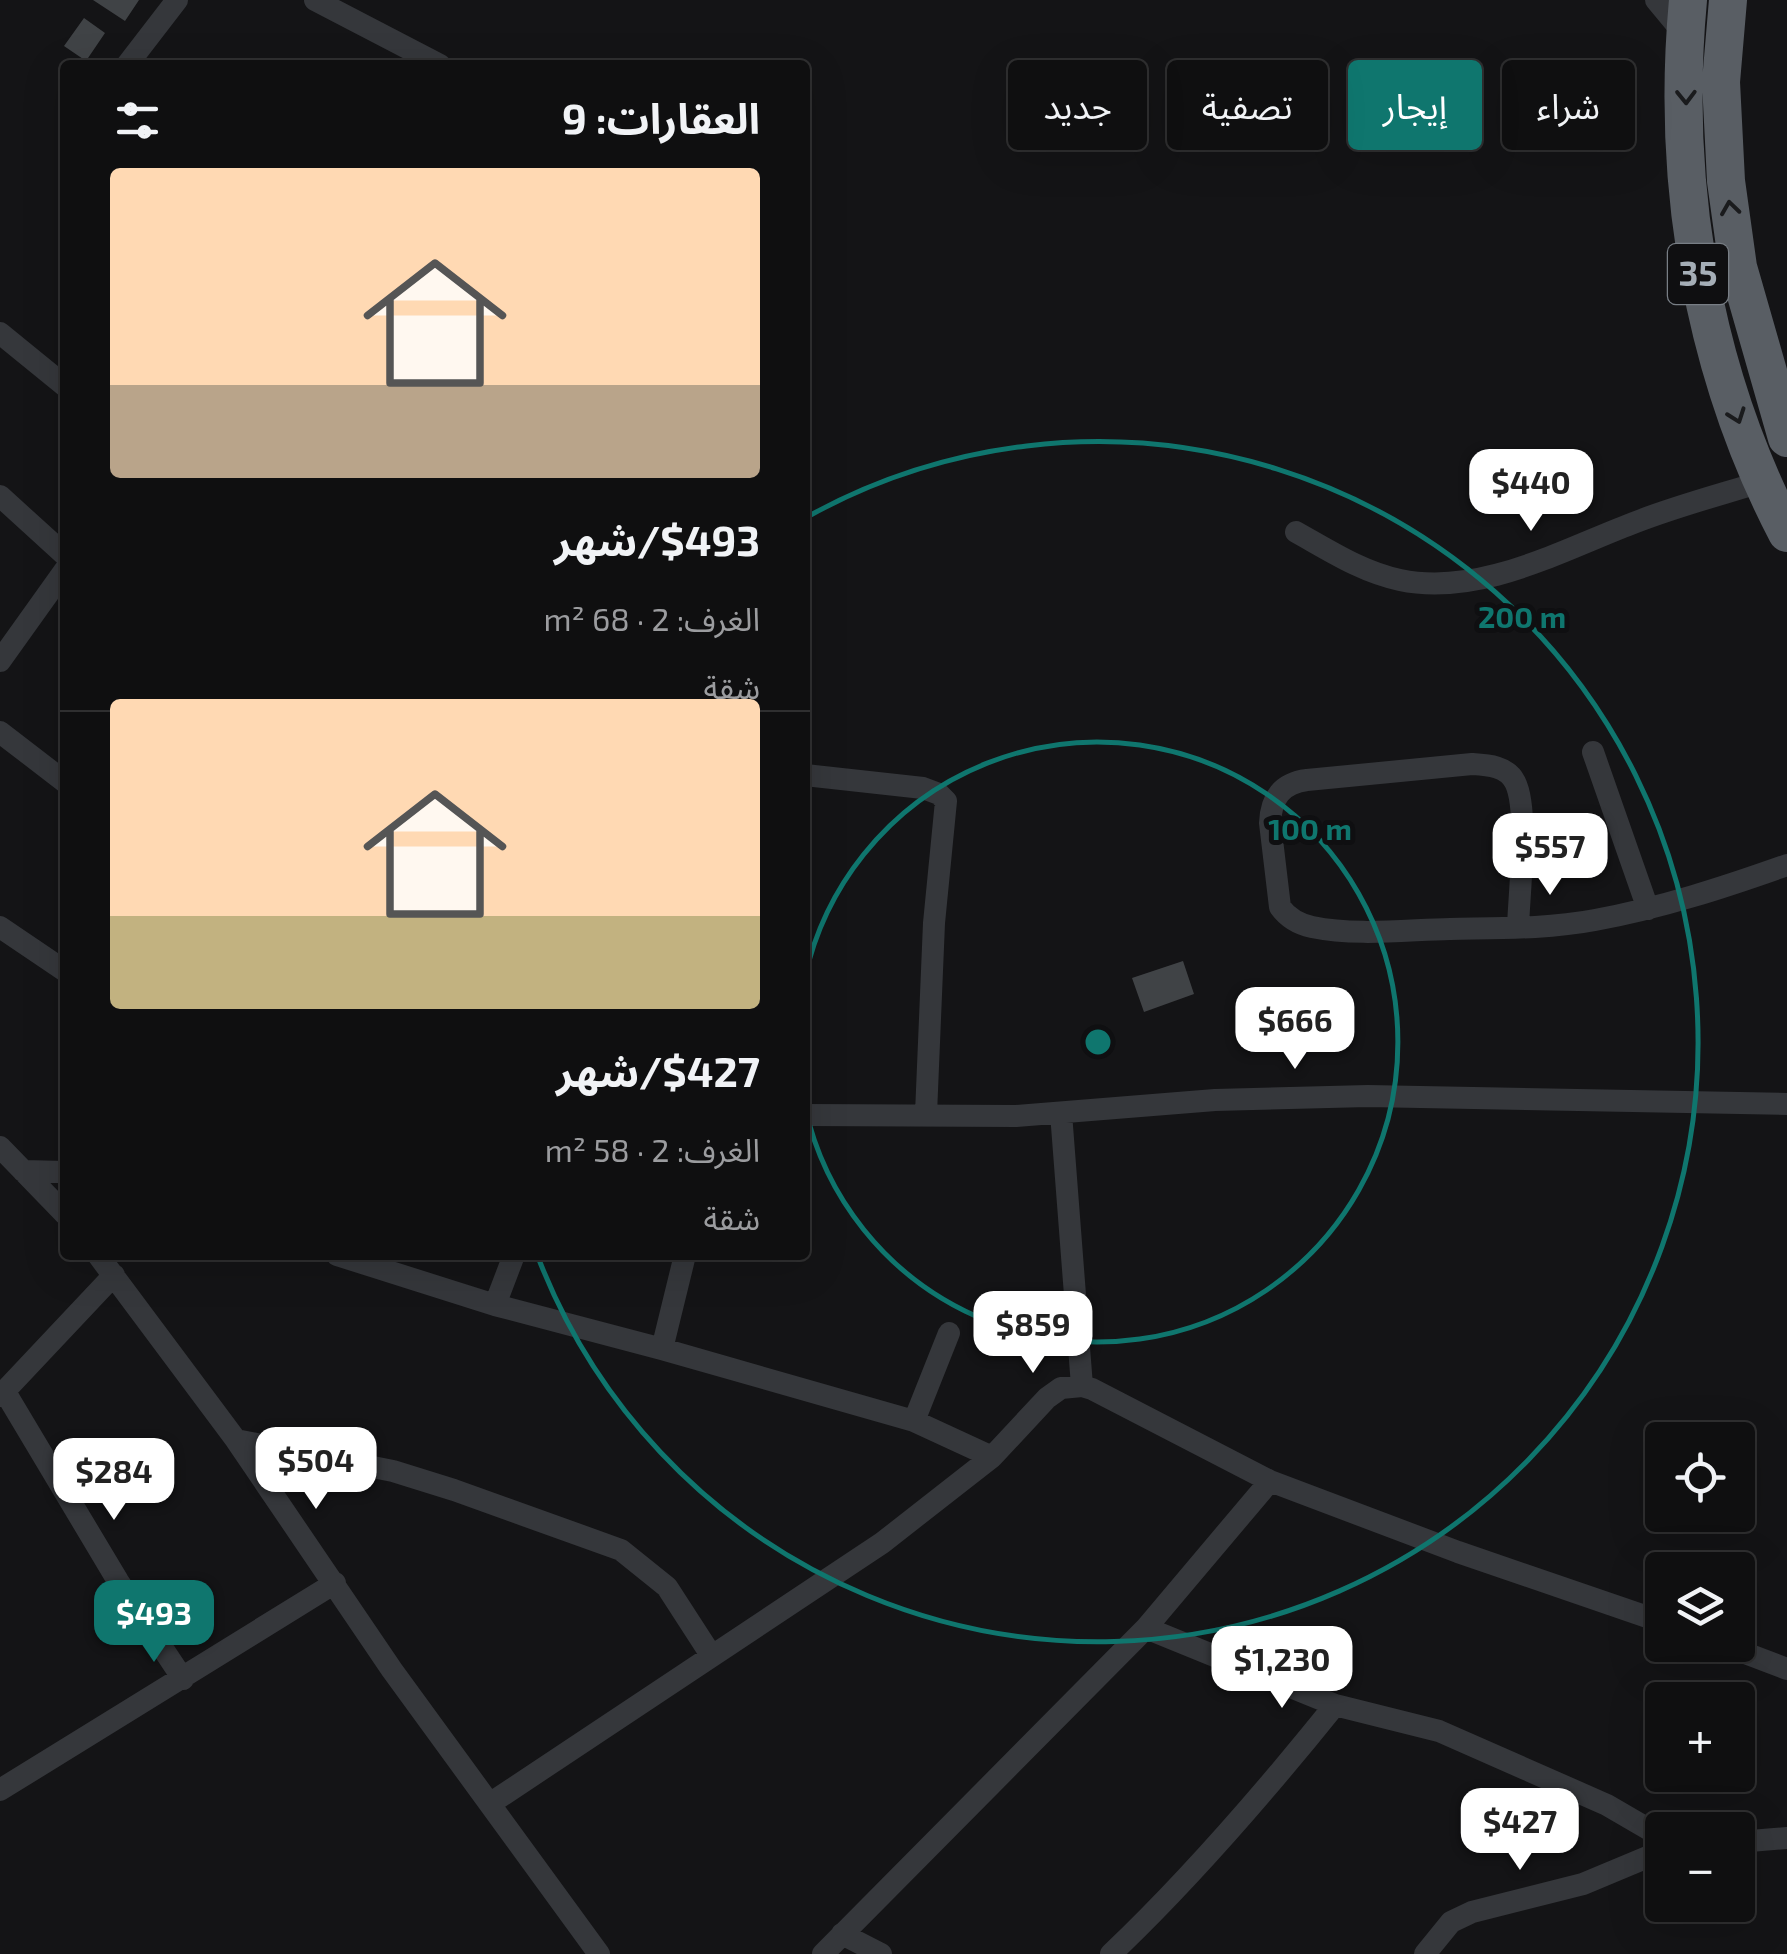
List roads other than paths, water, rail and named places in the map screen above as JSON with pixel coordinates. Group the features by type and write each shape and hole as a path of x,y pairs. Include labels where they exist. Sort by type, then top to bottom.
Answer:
{"highway":[{"name":"35","path":"1728,0 1720,82 1726,181 1738,267 1787,438"},
{"name":"35","path":"1686,17 1687,200 1702,294 1720,368 1760,482 1787,532"}],"street":[{"path":"131,60 177,0"},
{"path":"316,0 340,6 432,60"},
{"path":"1656,0 1686,17"},
{"path":"0,333 60,382"},
{"path":"1296,532 1353,564 1402,580 1442,583 1513,569 1641,520 1760,482"},
{"path":"0,496 60,551"},
{"path":"0,661 60,577"},
{"path":"0,732 60,778"},
{"path":"1593,752 1648,909"},
{"path":"1518,927 1521,822 1515,781 1507,772 1492,765 1472,764 1295,782 1277,794 1270,809 1270,823 1280,907 1287,917 1310,926 1348,931 1518,927 1591,922 1648,909 1787,865"},
{"path":"810,775 922,788 946,801 934,923 926,1114"},
{"path":"0,927 60,968"},
{"path":"810,1115 1016,1116 1215,1100 1368,1096 1787,1104"},
{"path":"1061,1113 1082,1386"},
{"path":"0,1147 60,1209"},
{"path":"23,1171 60,1172"},
{"path":"102,1260 236,1440 392,1670 599,1954"},
{"path":"353,1260 495,1305 662,1348 914,1422 992,1457"},
{"path":"495,1305 512,1260"},
{"path":"662,1348 684,1260"},
{"path":"114,1274 3,1394 183,1679"},
{"path":"914,1422 949,1333"},
{"path":"491,1803 882,1543 992,1457 1061,1388 1082,1386 1270,1481 1458,1552 1645,1616"},
{"path":"236,1440 393,1472 621,1550 666,1587 712,1655"},
{"path":"823,1954 1146,1628 1270,1481"},
{"path":"0,1790 335,1583"},
{"path":"1146,1628 1335,1704 1439,1731 1607,1805 1645,1827"},
{"path":"1755,1657 1787,1669"},
{"path":"1110,1954 1149,1918 1262,1796 1335,1704"},
{"path":"1755,1841 1787,1838"},
{"path":"1425,1954 1451,1922 1472,1912 1583,1884 1645,1858"},
{"path":"842,1934 881,1954"}]}
